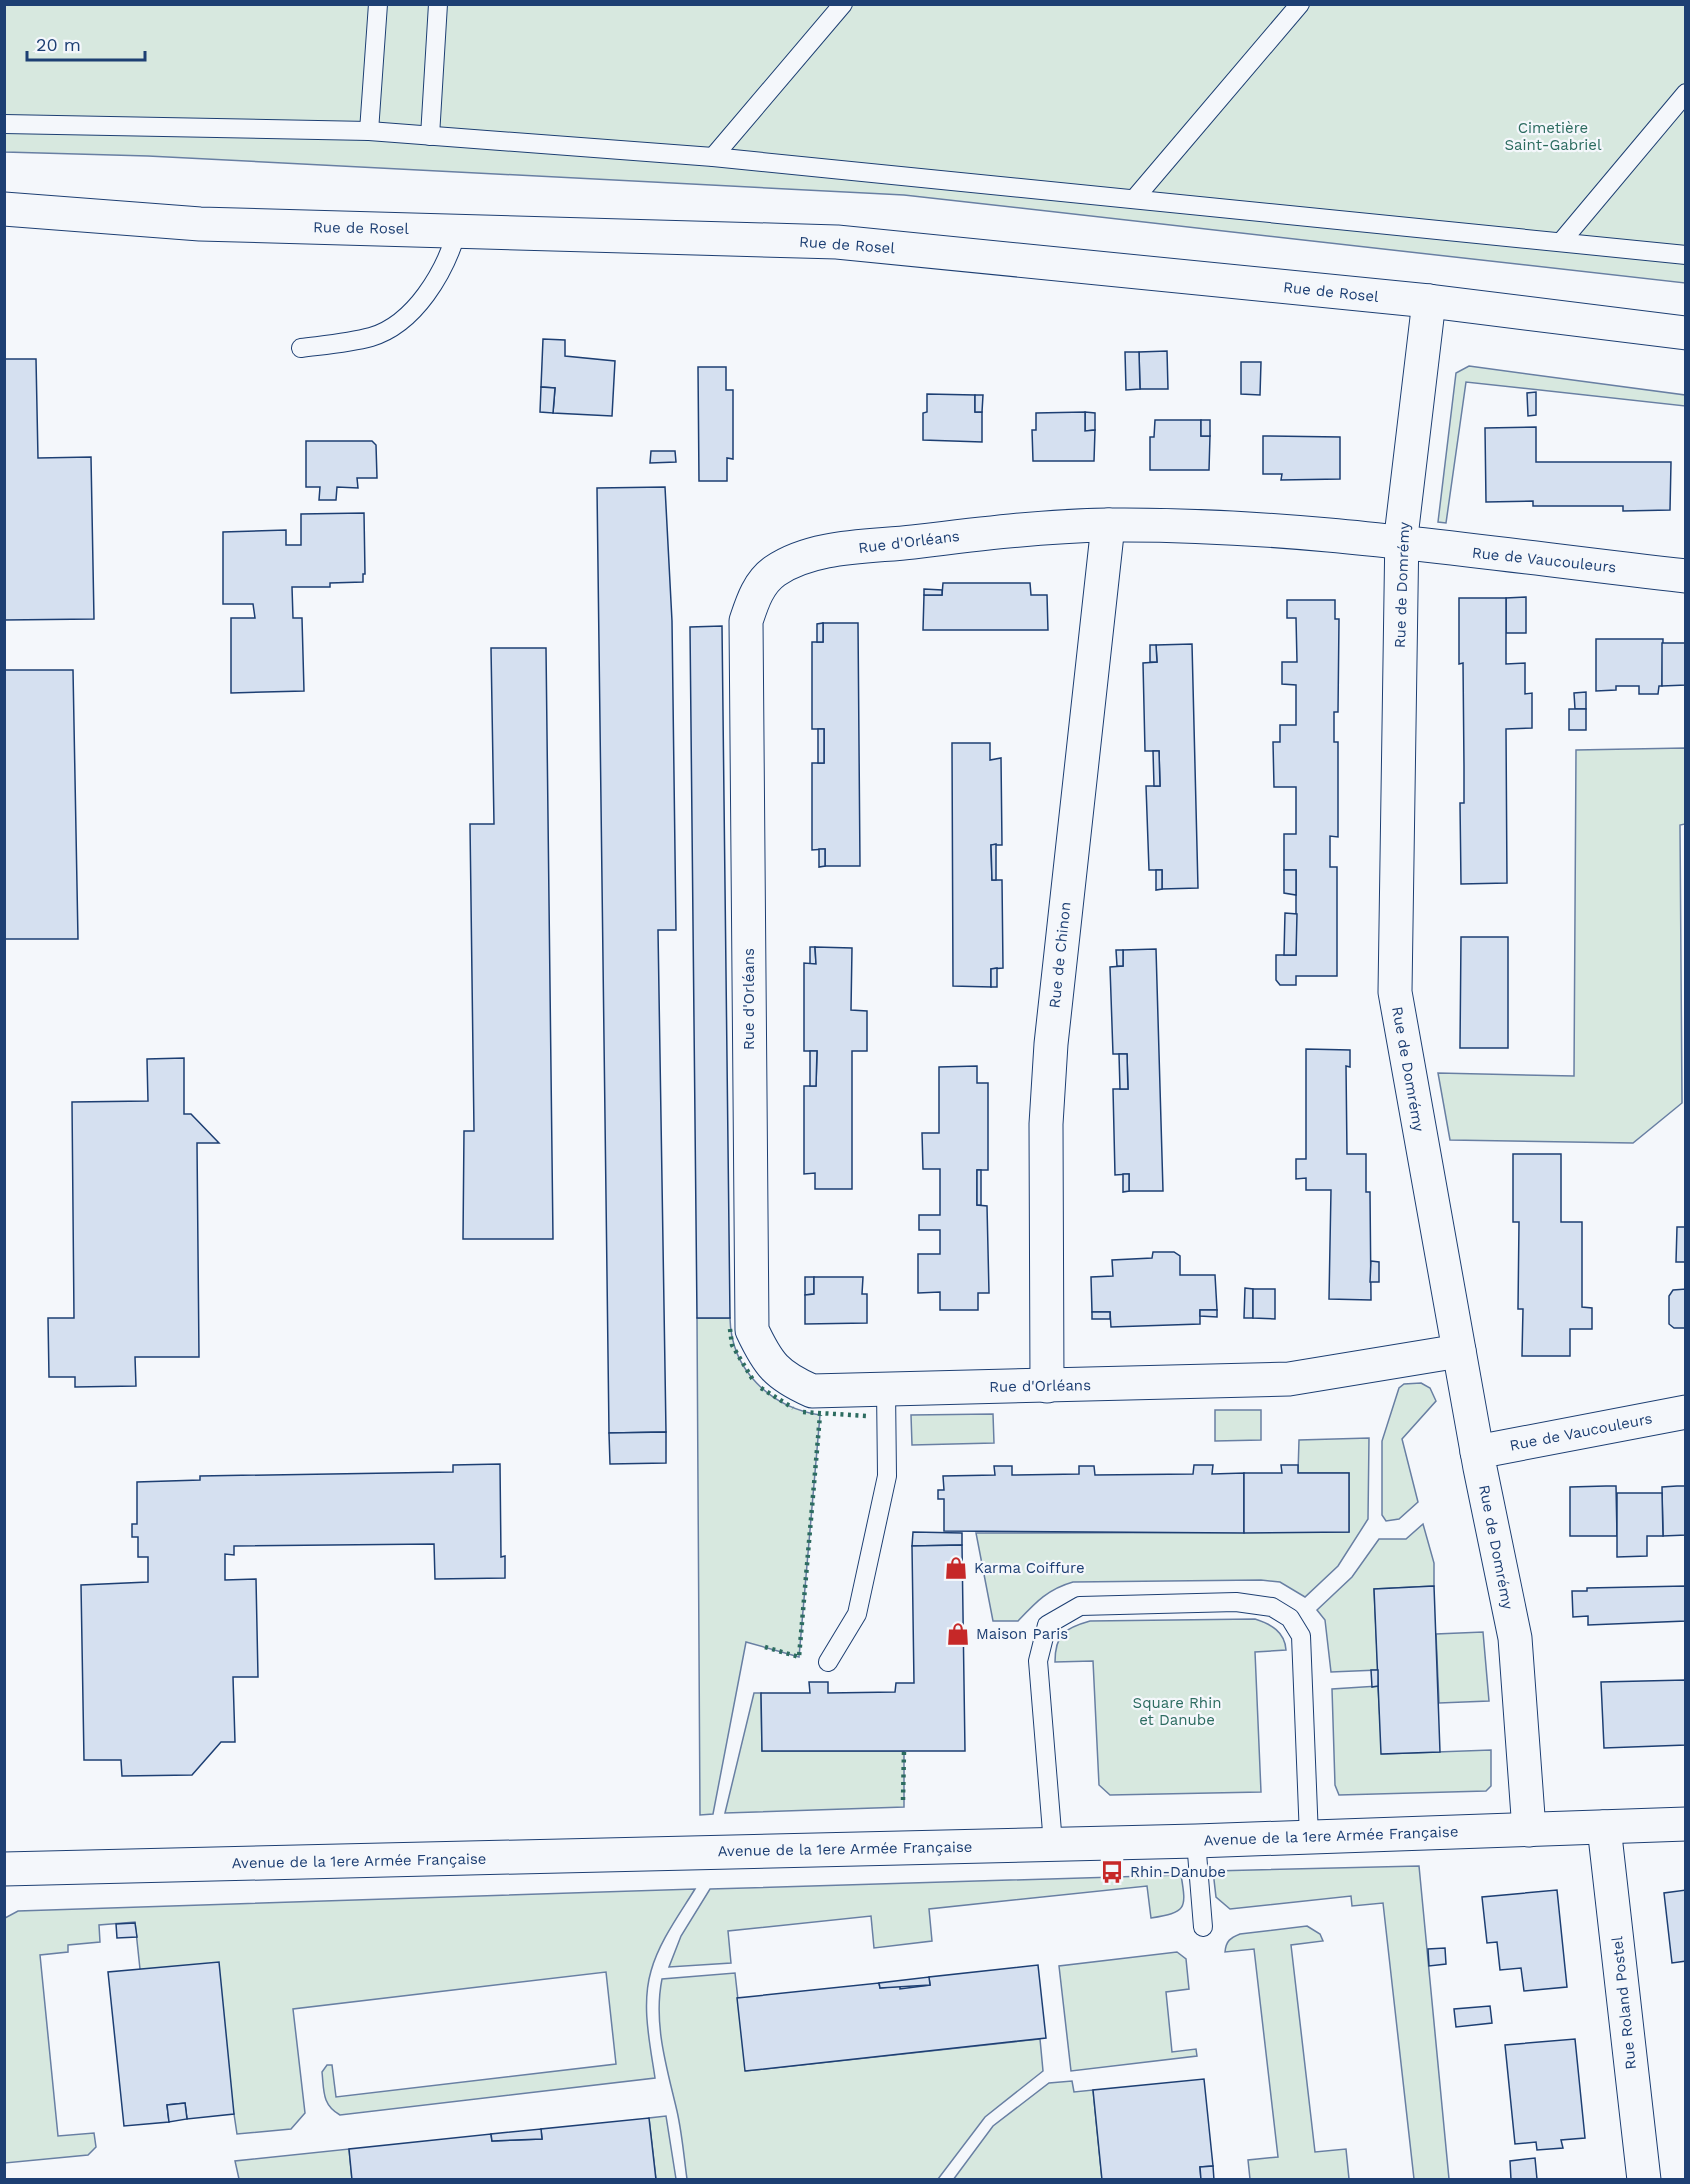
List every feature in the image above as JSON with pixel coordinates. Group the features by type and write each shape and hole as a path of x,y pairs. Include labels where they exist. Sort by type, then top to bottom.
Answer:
{"street":[{"name":"Rue de Rosel","path":"4,209 200,224 837,242 1429,302 1686,333"},
{"name":"Rue de Domrémy","path":"1429,302 1402,544 1395,992 1477,1452 1515,1638 1528,1830"},
{"name":"Rue d'Orléans","path":"1402,544 1255,530 1108,525 1025,529 826,552 792,561 773,572 758,589 746,621 752,1330 767,1361 791,1382 812,1390 1289,1379 1459,1352"},
{"name":"Rue de Chinon","path":"1047,1386 1046,1124 1051,1044 1108,525"},
{"name":"Rue de Vaucouleurs","path":"1402,544 1686,576"},
{"name":"Rue de Vaucouleurs","path":"1477,1452 1686,1412"},
{"name":"Avenue de la 1ere Armée Française","path":"4,1869 1053,1844 1686,1824"},
{"name":"Rue Roland Postel","path":"1604,1827 1644,2180"}],"lane":[{"path":"369,131 378,4"},
{"path":"430,136 438,4"},
{"path":"713,157 843,4"},
{"path":"1135,198 1300,4"},
{"path":"1561,242 1686,93"},
{"path":"4,124 369,131 713,157 1686,255"},
{"path":"302,348 373,336 399,321 422,298 440,274 457,231"},
{"path":"828,1662 857,1614 887,1476 886,1389"},
{"path":"1053,1844 1038,1661 1047,1625 1080,1606 1236,1602 1272,1607 1290,1618 1301,1636 1309,1837"},
{"path":"1196,1840 1203,1927"}],"green space":[{"name":"Cimetière Saint-Gabriel","path":"5,5 1685,5 1685,283 904,195 148,156 5,152"},
{"path":"1469,366 1685,395 1685,406 1466,382 1446,523 1438,522 1456,373"},
{"path":"1685,748 1685,824 1680,825 1682,1103 1633,1143 1450,1140 1438,1073 1574,1076 1576,750"},
{"path":"697,1318 730,1318 737,1354 757,1383 770,1395 785,1404 820,1415 799,1657 746,1642 713,1814 700,1815"},
{"path":"1421,1383 1430,1388 1436,1401 1402,1439 1418,1502 1399,1519 1386,1521 1382,1515 1382,1441 1399,1388 1404,1384"},
{"path":"1215,1410 1261,1410 1261,1440 1215,1441"},
{"path":"993,1414 994,1443 912,1445 911,1415"},
{"path":"1369,1438 1368,1519 1338,1566 1305,1597 1280,1582 1261,1580 1073,1582 1056,1588 1043,1597 1018,1621 993,1621 976,1533 1349,1532 1349,1473 1298,1473 1299,1440"},
{"path":"1423,1524 1434,1563 1434,1586 1374,1589 1378,1670 1331,1672 1325,1620 1317,1610 1352,1577 1379,1539 1406,1539"},
{"name":"Square Rhin et Danube","path":"1255,1619 1266,1623 1280,1634 1286,1650 1255,1652 1261,1792 1110,1795 1099,1785 1093,1661 1055,1662 1057,1645 1063,1634 1074,1626 1090,1621"},
{"path":"1483,1632 1489,1701 1439,1703 1436,1634"},
{"path":"1378,1686 1382,1754 1491,1750 1491,1786 1486,1791 1339,1795 1335,1785 1332,1689"},
{"path":"754,1693 761,1693 762,1751 904,1751 904,1807 725,1813"},
{"path":"1419,1866 1449,2179 1414,2179 1383,1903 1352,1906 1351,1896 1230,1909 1216,1897 1213,1871"},
{"path":"1181,1875 1184,1896 1181,1907 1171,1914 1151,1918 1147,1886 929,1909 932,1941 874,1948 871,1916 728,1931 731,1963 669,1967 681,1936 710,1889"},
{"path":"695,1889 659,1950 648,1984 647,2024 655,2078 340,2115 330,2107 325,2097 322,2072 327,2065 332,2065 336,2097 616,2064 606,1972 293,2009 305,2113 291,2129 237,2134 234,2114 140,1969 135,1922 99,1925 100,1942 68,1945 68,1952 40,1955 58,2136 94,2133 96,2147 88,2155 5,2163 5,1918 18,1911"},
{"path":"1307,1926 1320,1934 1323,1941 1291,1945 1315,2152 1346,2149 1349,2179 1250,2179 1248,2160 1278,2157 1254,1949 1225,1952 1226,1945 1229,1940 1240,1934"},
{"path":"1177,1952 1186,1959 1189,1989 1166,1992 1172,2052 1196,2049 1197,2056 1071,2071 1059,1966"},
{"path":"735,1973 746,2071 1040,2039 1043,2071 985,2117 938,2179 687,2179 679,2119 665,2062 660,2029 662,1979"},
{"path":"1072,2081 1074,2092 1093,2090 1102,2179 953,2180 993,2126 1049,2083"},
{"path":"666,2116 676,2179 656,2179 649,2118"},
{"path":"349,2149 352,2179 239,2179 235,2161"}],"building":[{"path":"543,339 565,340 565,356 615,361 612,416 553,413 555,388 541,387"},
{"path":"1167,351 1168,389 1140,389 1139,352"},
{"path":"1125,352 1139,352 1140,389 1126,390"},
{"path":"4,359 36,359 38,458 91,457 94,619 4,620"},
{"path":"1241,362 1261,362 1260,395 1241,394"},
{"path":"698,367 726,367 726,390 733,390 733,459 727,458 727,481 699,481"},
{"path":"541,387 555,388 553,413 540,412"},
{"path":"1536,392 1536,415 1528,416 1527,393"},
{"path":"927,394 975,395 975,412 982,412 982,442 923,440 923,413 927,412"},
{"path":"975,395 983,395 982,412 975,412"},
{"path":"1085,412 1095,413 1095,430 1085,431"},
{"path":"1085,412 1085,431 1095,430 1094,461 1033,461 1032,430 1036,430 1036,413"},
{"path":"1155,420 1201,420 1201,436 1210,436 1209,470 1150,470 1150,437 1154,437"},
{"path":"1201,420 1210,420 1210,436 1201,436"},
{"path":"1536,427 1536,462 1671,462 1670,510 1623,511 1623,506 1533,506 1533,501 1486,502 1485,428"},
{"path":"1263,436 1340,437 1340,479 1281,480 1282,474 1263,474"},
{"path":"306,441 372,441 376,445 377,478 357,478 358,488 337,487 336,500 319,500 320,487 306,487"},
{"path":"651,451 675,451 676,462 650,463"},
{"path":"665,487 672,621 676,930 658,930 666,1432 609,1433 597,488"},
{"path":"364,513 365,574 363,574 363,582 330,583 330,587 292,587 293,618 302,618 304,691 231,693 231,618 255,618 253,604 223,604 223,532 286,530 286,545 301,545 301,514"},
{"path":"943,583 1030,583 1031,595 1047,595 1048,630 923,630 924,595 942,595"},
{"path":"924,589 942,590 942,595 924,595"},
{"path":"1526,597 1526,633 1506,633 1506,598"},
{"path":"1459,598 1506,598 1506,664 1525,663 1525,694 1532,693 1532,728 1506,729 1507,883 1461,884 1460,803 1464,803 1464,766 1463,663 1459,664"},
{"path":"1287,600 1335,600 1335,619 1339,619 1338,712 1334,712 1334,742 1338,742 1338,837 1330,836 1330,867 1337,867 1337,976 1296,976 1296,985 1280,985 1276,980 1276,955 1296,955 1296,870 1284,870 1284,834 1296,834 1296,787 1274,787 1273,742 1280,742 1280,725 1296,725 1296,685 1282,684 1282,662 1297,662 1296,618 1287,618"},
{"path":"823,623 858,623 860,866 825,866 825,849 812,850 812,763 824,763 824,729 812,729 812,642 823,642"},
{"path":"823,623 823,642 817,642 817,624"},
{"path":"722,626 730,1318 697,1318 690,627"},
{"path":"1596,639 1663,639 1662,686 1659,686 1658,694 1639,694 1639,686 1616,686 1616,690 1596,691"},
{"path":"1662,643 1686,643 1686,685 1662,686"},
{"path":"1192,644 1198,888 1162,889 1162,870 1149,870 1146,786 1160,786 1159,751 1145,751 1143,663 1157,662 1156,645"},
{"path":"1150,645 1156,645 1157,662 1150,662"},
{"path":"491,648 546,648 553,1239 463,1239 464,1131 474,1131 470,824 494,824"},
{"path":"4,670 73,670 78,939 4,939"},
{"path":"1586,692 1586,709 1575,709 1574,693"},
{"path":"1569,709 1586,709 1586,730 1569,730"},
{"path":"818,729 824,729 824,763 818,763"},
{"path":"952,743 990,743 990,760 1001,758 1002,845 991,845 992,880 1002,880 1003,968 991,969 991,987 953,986"},
{"path":"1153,751 1159,751 1160,786 1154,786"},
{"path":"996,844 996,880 992,880 991,845"},
{"path":"819,849 825,849 825,866 819,867"},
{"path":"1156,870 1162,870 1162,889 1156,890"},
{"path":"1284,870 1296,870 1296,895 1284,893"},
{"path":"1285,913 1297,914 1296,955 1284,955"},
{"path":"1461,937 1508,937 1508,1048 1460,1048"},
{"path":"810,947 815,947 816,964 810,964"},
{"path":"815,947 852,948 851,1010 867,1011 867,1051 852,1051 852,1189 815,1189 815,1173 804,1174 804,1086 816,1086 817,1051 804,1051 804,963 816,964"},
{"path":"1156,949 1163,1191 1129,1191 1129,1174 1115,1175 1113,1089 1128,1089 1127,1054 1113,1054 1110,967 1123,966 1123,950"},
{"path":"1116,950 1123,950 1123,966 1117,966"},
{"path":"997,968 997,987 991,987 991,969"},
{"path":"1306,1049 1350,1050 1350,1067 1346,1066 1347,1154 1366,1154 1366,1192 1370,1192 1371,1300 1329,1299 1331,1190 1306,1190 1306,1178 1296,1179 1296,1159 1306,1159"},
{"path":"810,1051 817,1051 816,1086 810,1086"},
{"path":"1119,1054 1127,1054 1128,1089 1120,1089"},
{"path":"184,1058 184,1114 191,1114 219,1143 197,1143 199,1357 135,1357 136,1386 75,1387 75,1377 49,1377 48,1318 74,1318 72,1102 148,1101 147,1059"},
{"path":"977,1066 977,1083 988,1083 988,1170 977,1170 977,1205 987,1206 989,1293 978,1293 978,1310 940,1310 940,1292 918,1293 918,1254 940,1254 940,1230 919,1230 919,1215 940,1215 940,1169 923,1169 922,1133 939,1133 939,1067"},
{"path":"1513,1154 1561,1154 1561,1222 1582,1222 1582,1307 1592,1308 1592,1329 1570,1329 1570,1356 1522,1356 1523,1309 1518,1309 1519,1222 1513,1222"},
{"path":"977,1170 981,1170 981,1205 977,1205"},
{"path":"1123,1174 1129,1174 1129,1191 1123,1192"},
{"path":"1677,1227 1686,1227 1686,1262 1676,1262"},
{"path":"1153,1252 1174,1252 1180,1256 1180,1275 1215,1275 1217,1310 1200,1310 1200,1324 1111,1327 1110,1312 1092,1312 1091,1277 1113,1276 1112,1260 1152,1258"},
{"path":"1371,1261 1379,1262 1379,1282 1370,1282"},
{"path":"805,1277 814,1277 814,1294 805,1295"},
{"path":"814,1277 863,1277 862,1294 867,1294 867,1323 805,1324 805,1295 814,1294"},
{"path":"1245,1288 1253,1289 1253,1318 1244,1318"},
{"path":"1253,1289 1275,1289 1275,1319 1253,1318"},
{"path":"1686,1289 1686,1328 1674,1328 1669,1324 1669,1296 1673,1290"},
{"path":"1200,1310 1217,1310 1217,1317 1200,1316"},
{"path":"1092,1312 1110,1312 1110,1319 1092,1319"},
{"path":"666,1432 666,1463 610,1464 609,1433"},
{"path":"500,1464 501,1557 505,1556 505,1578 435,1579 434,1544 234,1546 234,1555 225,1554 225,1580 256,1579 258,1677 233,1677 235,1742 221,1742 192,1775 122,1776 121,1760 84,1760 81,1585 148,1582 148,1557 138,1557 138,1537 132,1537 132,1524 137,1524 137,1482 200,1480 200,1476 453,1472 453,1465"},
{"path":"1194,1465 1213,1465 1212,1474 1244,1473 1244,1533 944,1531 944,1499 938,1499 938,1490 944,1490 943,1476 995,1475 994,1466 1012,1466 1012,1475 1079,1474 1079,1466 1094,1466 1095,1475 1193,1474"},
{"path":"1281,1465 1298,1465 1298,1473 1349,1473 1349,1532 1244,1533 1244,1473 1282,1473"},
{"path":"1616,1486 1617,1536 1570,1536 1570,1487"},
{"path":"1686,1486 1686,1535 1663,1536 1662,1487"},
{"path":"1617,1493 1662,1493 1663,1536 1647,1536 1647,1556 1617,1557"},
{"path":"913,1532 962,1533 962,1545 912,1546"},
{"path":"962,1545 965,1751 762,1751 761,1693 810,1693 809,1682 828,1682 828,1693 895,1692 896,1683 914,1683 912,1546"},
{"path":"1434,1586 1440,1752 1381,1754 1374,1589"},
{"path":"1686,1586 1686,1621 1588,1625 1588,1616 1573,1617 1572,1591 1587,1591 1587,1588"},
{"path":"1371,1670 1378,1670 1378,1686 1372,1687"},
{"path":"1686,1680 1686,1745 1604,1748 1601,1682"},
{"path":"1557,1890 1567,1987 1524,1991 1521,1968 1500,1970 1497,1942 1487,1943 1482,1897"},
{"path":"1686,1890 1686,1961 1672,1963 1664,1893"},
{"path":"135,1923 137,1937 117,1938 116,1924"},
{"path":"1445,1948 1446,1964 1429,1966 1428,1949"},
{"path":"219,1962 234,2114 187,2119 185,2103 167,2105 169,2122 124,2126 108,1972"},
{"path":"1038,1965 1046,2038 745,2071 737,1998 879,1983 880,1988 900,1986 900,1989 930,1985 929,1977"},
{"path":"929,1977 930,1985 880,1988 879,1983"},
{"path":"1490,2006 1492,2023 1456,2027 1454,2009"},
{"path":"1575,2039 1585,2138 1561,2140 1563,2148 1537,2150 1536,2142 1515,2144 1505,2045"},
{"path":"1204,2079 1213,2166 1200,2167 1201,2180 1102,2180 1093,2090"},
{"path":"185,2103 187,2119 169,2122 167,2105"},
{"path":"649,2118 656,2180 352,2180 349,2149 491,2134 492,2141 542,2139 541,2129"},
{"path":"541,2129 542,2139 492,2141 491,2134"},
{"path":"1535,2158 1537,2179 1511,2180 1510,2161"},
{"path":"1213,2166 1214,2180 1201,2180 1200,2167"}],"hedge":[{"path":"730,1329 732,1345 753,1380"},
{"path":"761,1388 793,1408"},
{"path":"803,1412 867,1416"},
{"path":"765,1647 799,1657 820,1415"},
{"path":"903,1800 904,1751"}],"place":[{"name":"Karma Coiffure","path":"956,1568"},
{"name":"Maison Paris","path":"958,1634"},
{"name":"Rhin-Danube","path":"1112,1872"}]}
